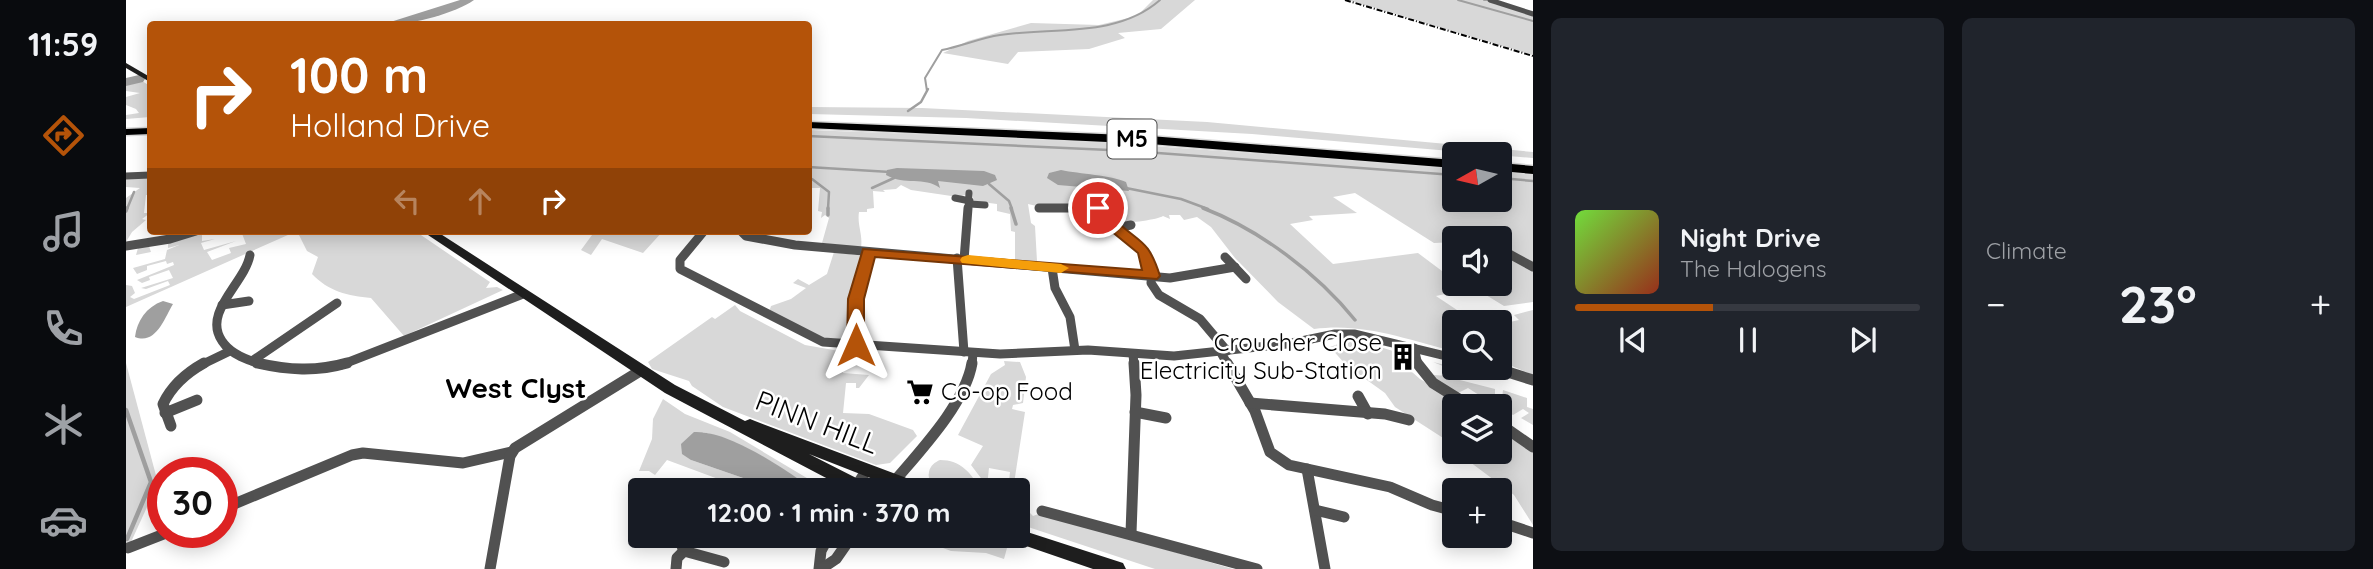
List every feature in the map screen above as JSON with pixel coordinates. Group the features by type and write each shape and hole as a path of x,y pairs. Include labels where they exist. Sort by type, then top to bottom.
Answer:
{"highway":[{"name":"M5","path":"812,118 1067,128 1442,154"},
{"path":"126,124 147,123"},
{"name":"M5","path":"812,125 1150,140 1442,163"},
{"path":"126,132 147,131"},
{"path":"1512,159 1533,161"},
{"path":"1512,168 1533,170"}],"main road":[{"path":"126,65 147,78"},
{"path":"434,235 639,371 724,417"},
{"name":"PINN HILL","path":"724,417 757,427 878,478"},
{"name":"PINN HILL","path":"724,417 838,478"},
{"path":"1030,541 1117,569"}],"street":[{"path":"1490,0 1532,13"},
{"path":"126,176 147,175"},
{"path":"955,198 970,199 985,205"},
{"path":"897,478 949,412 972,370 961,259 970,199"},
{"path":"1039,208 1099,209 1116,228 1145,252 1153,286 1159,295 1200,319 1223,351 1272,454 1284,463 1390,487 1442,508"},
{"path":"1116,228 1131,225"},
{"path":"126,246 183,235"},
{"path":"701,235 680,260 680,269 812,339 856,345 969,352 1028,354 1075,350 1174,356 1287,344 1343,334 1369,336 1442,355"},
{"path":"745,235 794,245 1185,279 1214,269 1235,267"},
{"path":"856,345 856,299 868,252"},
{"path":"1512,256 1533,267"},
{"path":"1225,257 1246,279"},
{"path":"238,265 250,259 244,277 222,305 218,335 230,351 286,371 308,371 375,356 447,323 493,308 523,294"},
{"path":"1052,268 1055,288 1070,317 1075,350"},
{"path":"222,305 249,301"},
{"path":"252,361 337,303"},
{"path":"1414,348 1416,366 1423,375 1452,394"},
{"path":"172,426 165,413 166,398 179,381 209,360 230,351"},
{"path":"1131,533 1135,412 1133,354"},
{"path":"490,569 511,452 519,443 639,371"},
{"path":"1512,373 1533,380"},
{"path":"1358,396 1368,414"},
{"path":"165,413 197,400"},
{"path":"1250,403 1385,414 1409,420"},
{"path":"1135,412 1166,418"},
{"path":"1512,432 1533,447"},
{"path":"238,502 352,455 363,453 463,463 511,452"},
{"path":"1307,469 1325,569"},
{"path":"863,478 866,471"},
{"path":"1315,510 1344,517"},
{"path":"1042,511 1257,569"},
{"path":"1512,526 1533,533"},
{"path":"128,548 147,541"},
{"path":"820,569 823,548"},
{"path":"820,569 836,559 844,548"},
{"path":"684,551 724,562"},
{"path":"676,569 677,558 684,551"}],"shaded area":[{"path":"1153,0 1195,0 1161,29 1118,33 1125,38 1089,49 1018,52 1008,64 943,53 968,41 1031,23 1099,25 1137,16"},
{"path":"1348,0 1488,0 1533,14 1533,55"},
{"path":"142,81 147,84 147,117 126,119 126,115 139,113 126,105 126,97 140,93 126,91 126,84"},
{"path":"812,107 922,108 1207,122 1442,144 1442,150 1252,134 966,118 812,114"},
{"path":"812,130 1070,140 1442,167 1442,212 1512,212 1512,173 1533,174 1533,263 1512,252 1512,226 1442,226 1442,243 1434,243 1355,193 1333,197 1357,213 1309,216 1313,220 1290,224 1333,264 1418,253 1442,271 1442,295 1436,296 1457,310 1442,310 1442,348 1368,330 1332,327 1314,329 1278,302 1235,258 1211,227 1197,217 1184,220 1180,215 1169,215 1170,219 1163,216 1114,223 1097,205 1045,208 1028,204 1031,223 1035,226 1037,261 1015,262 1015,232 1011,231 1010,214 997,211 997,204 974,201 972,193 958,197 911,190 901,185 896,189 883,190 885,192 873,191 874,208 859,212 861,248 822,243 829,218 825,215 821,218 822,212 818,211 820,188 812,188"},
{"path":"1512,150 1533,152 1533,158 1512,156"},
{"path":"897,168 984,171 995,175 997,180 983,186 938,181 940,188 927,182 900,180 886,175 887,170"},
{"path":"1061,170 1120,180 1126,182 1129,191 1058,185 1047,178 1049,173"},
{"path":"147,178 144,213 147,215 142,219 146,220 132,232 126,242 126,198 140,188 126,187 126,179"},
{"path":"189,235 202,235 202,241 215,239 201,243 204,250 236,241 207,252 212,260 231,253 229,248 246,244 243,235 288,235 126,307 126,285 132,286 135,293 130,297 134,299 170,285 168,281 146,289 141,288 173,278 169,270 149,277 150,280 142,283 137,280 174,265 173,262 147,266 147,270 137,274 133,268 165,259 167,250 179,245 168,248 168,243 149,246 151,252 136,255 138,248"},
{"path":"299,235 421,235 490,282 486,288 497,287 503,290 404,336 371,298 339,292 312,274 318,257 307,251"},
{"path":"592,235 659,235 643,253 602,239 591,255 581,250"},
{"path":"834,252 864,256 852,297 850,340 827,340 769,312 771,306 791,299 806,288 793,283 798,279 809,285 827,274"},
{"path":"1512,258 1533,270 1533,302 1504,306 1488,296 1512,296"},
{"path":"163,301 173,304 158,329 149,337 135,337 143,315"},
{"path":"735,305 740,311 805,345 845,352 843,373 869,375 859,388 856,388 856,383 846,383 843,413 869,414 913,430 917,436 890,463 876,465 723,407 692,386 689,381 652,369 648,362 712,317 715,319"},
{"path":"1533,310 1533,375 1512,366 1512,322 1519,320 1514,315"},
{"path":"1361,341 1409,356 1412,372 1445,394 1442,394 1442,437 1395,407 1385,393 1346,365 1330,347"},
{"path":"1004,361 1020,362 1026,377 1023,403 1013,405 1012,409 1025,412 1015,478 1009,478 1010,472 989,468 988,478 981,478 971,465 983,446 958,435 991,374 1005,365"},
{"path":"126,363 151,457 147,457 147,507 126,553"},
{"path":"1433,375 1442,376 1442,380 1460,380 1495,389 1495,394 1477,394 1468,388 1458,393"},
{"path":"1503,390 1527,398 1527,407 1533,409 1533,425 1521,418 1529,413 1523,409 1513,415 1512,394 1502,394"},
{"path":"663,399 685,414 730,432 807,478 795,478 766,460 720,437 703,432 691,460 743,478 716,478 667,460 655,475 649,471 639,471 652,439 653,419"},
{"path":"694,432 724,437 773,462 796,478 743,478 691,460 682,454 681,444"},
{"path":"1512,436 1533,450 1533,525 1512,494 1512,478 1491,478 1473,464 1512,464"},
{"path":"940,460 954,462 973,478 929,478 933,464"},
{"path":"1030,513 1033,516 1041,513 1233,569 1155,569 1030,528"},
{"path":"943,548 1007,548 1004,559 986,553"}],"waterway":[{"path":"402,21 432,14 469,0"},
{"path":"927,91 925,78 942,50 1000,35 1104,26 1143,12 1160,0"},
{"path":"1458,0 1533,21"},
{"path":"126,82 139,79"},
{"path":"908,111 921,102 927,91"},
{"path":"812,136 1131,151 1442,174"},
{"path":"812,167 890,172"},
{"path":"872,188 894,178"},
{"path":"812,179 829,192 828,209"},
{"path":"1512,179 1533,181"},
{"path":"989,184 1009,201 1012,209"},
{"path":"1096,187 1108,200 1110,209"},
{"path":"1126,188 1181,199 1208,209"},
{"path":"127,209 134,192"},
{"path":"1011,208 1016,224"},
{"path":"1110,208 1112,217"},
{"path":"1203,208 1245,228 1286,255 1323,286 1355,320"},
{"path":"828,209 828,215"},
{"path":"126,410 151,482 127,539"}],"railway":[{"path":"1345,0 1533,56"}],"slow traffic":[{"path":"968,260 1061,268"}],"place":[{"name":"Croucher Close Electricity Sub-Station","path":"1403,357"},
{"name":"Co-op Food","path":"920,392"}],"district":[{"name":"West Clyst","path":"516,388"}],"route":[{"path":"856,345 856,299 868,252 1152,276 1145,252 1110,223 1098,208"}]}
